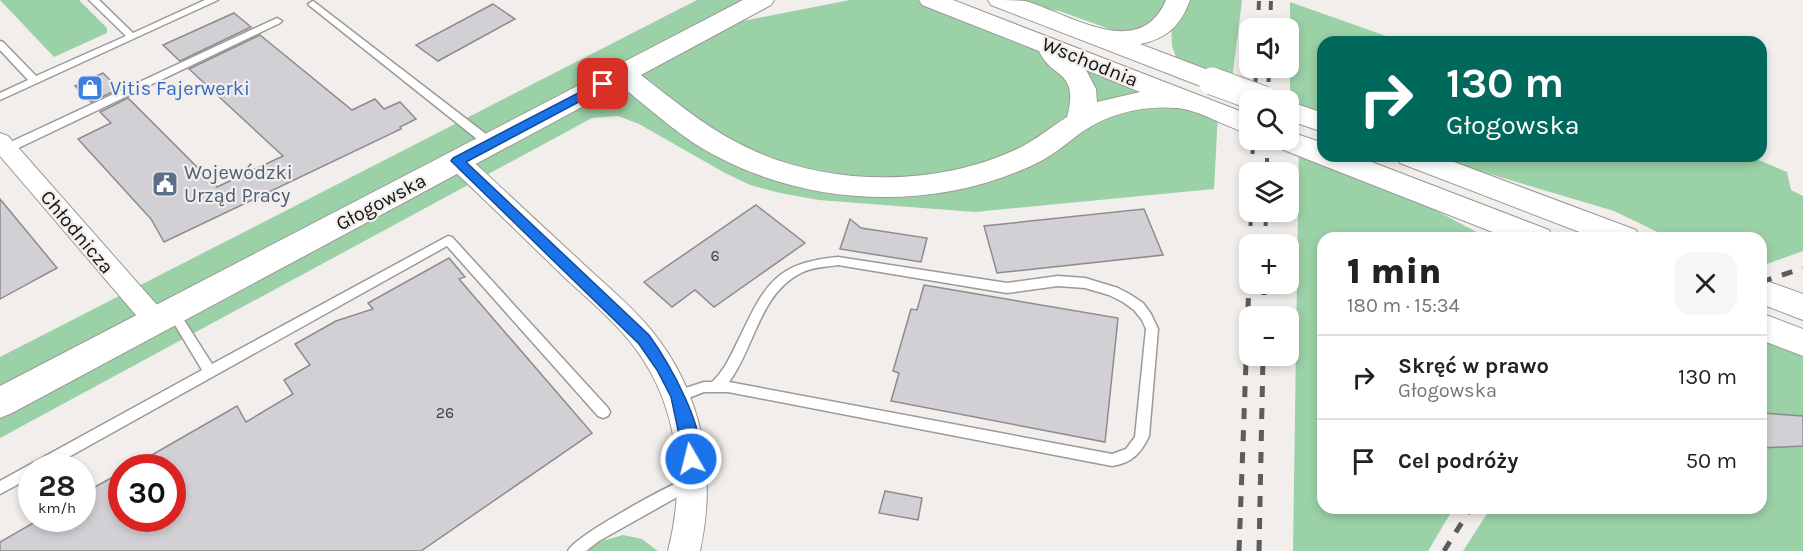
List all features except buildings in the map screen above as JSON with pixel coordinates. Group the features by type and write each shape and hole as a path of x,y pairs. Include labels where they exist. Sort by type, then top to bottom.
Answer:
{"street":[{"name":"Głogowska","path":"0,403 762,0"},
{"name":"Wschodnia","path":"931,0 1239,121"},
{"name":"Wschodnia","path":"1000,0 1239,91"},
{"path":"1100,38 1130,39 1151,35 1165,26 1175,9"},
{"path":"1175,9 1172,46 1177,60 1183,67 1205,78"},
{"path":"1039,42 1063,61 1082,83 1085,104 1079,121"},
{"path":"622,74 682,120 732,152 762,165 802,177 862,186 927,184 984,172 1040,149 1079,121 1130,102 1153,99 1194,104"},
{"path":"1299,114 1317,121"},
{"name":"Chłodnicza","path":"3,145 164,316"},
{"path":"1299,145 1317,152"},
{"path":"458,161 644,340 662,366 678,396 689,437 693,480 684,551"},
{"path":"1342,162 1523,232"},
{"path":"1426,162 1609,232"},
{"path":"1767,328 1803,343"}],"lane":[{"path":"94,0 132,37"},
{"path":"0,97 213,0"},
{"path":"313,4 491,144"},
{"path":"3,145 276,21"},
{"path":"0,44 35,81"},
{"path":"61,454 448,240 603,412"},
{"path":"678,396 704,387 728,387 1100,458 1122,459 1137,447 1142,436 1152,329 1150,319 1133,303 1109,291 1075,281 1007,288 827,261 791,272 775,284 731,369 716,386"},
{"path":"164,316 210,372"},
{"path":"0,488 18,478"},
{"path":"575,551 594,536 693,480"}],"green space":[{"path":"0,0 79,0 107,28 107,33 54,57"},
{"path":"697,0 742,0 712,27 850,0 931,0 1218,113 1214,189 975,212 819,200 750,185 639,124 618,116 592,118 0,438 0,357"},
{"path":"1000,0 1242,0 1231,88 1177,60 1172,46 1171,18 1150,33 1115,31 1059,11"},
{"path":"1290,2 1386,36 1317,36 1317,121 1299,114 1299,90 1290,90 1290,78 1299,78 1299,18 1290,18"},
{"path":"1299,144 1317,151 1317,162 1346,163 1477,232 1317,232 1317,514 1450,514 1428,551 1293,551 1296,366 1299,366 1299,306 1297,306 1297,294 1299,294"},
{"path":"1449,162 1763,162 1787,172 1791,190 1803,196 1803,251 1767,264 1767,232 1658,232 1614,211"},
{"path":"1767,341 1803,354 1803,551 1463,551 1487,514 1767,514"},
{"path":"623,535 642,539 658,551 587,551 602,541"}],"railway":[{"path":"1258,18 1259,0"},
{"path":"1270,18 1271,0"},
{"path":"1255,90 1256,78"},
{"path":"1268,90 1269,78"},
{"path":"1252,162 1253,150"},
{"path":"1267,150 1267,162"},
{"path":"1250,234 1251,222"},
{"path":"1265,234 1266,222"},
{"path":"1767,280 1803,268"},
{"path":"1239,551 1249,294"},
{"path":"1264,294 1264,306"},
{"path":"1259,551 1263,366"},
{"path":"1444,551 1467,514"}],"place":[{"name":"Vitis Fajerwerki","path":"90,88"},
{"name":"Wojewódzki Urząd Pracy","path":"165,184"}],"route":[{"path":"603,84 458,161 619,313 644,340 662,366 678,396 689,437 691,459"}]}
